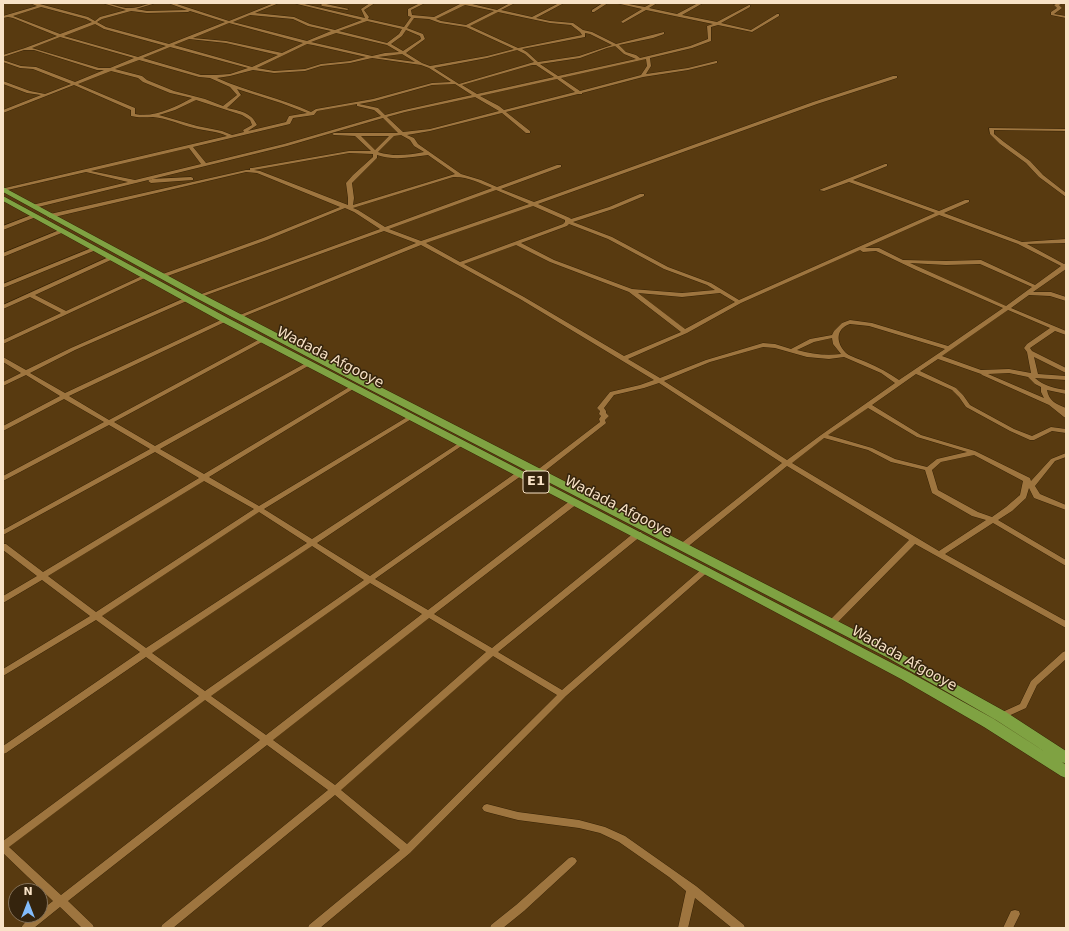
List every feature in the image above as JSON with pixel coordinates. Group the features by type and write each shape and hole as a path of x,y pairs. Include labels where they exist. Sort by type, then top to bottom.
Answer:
{"highway":[{"name":"Wadada Afgooye","path":"4,195 34,211 62,231 94,249 262,340 519,474 638,534 947,699 989,723 1066,772"},
{"name":"Wadada Afgooye","path":"34,211 50,216 238,317 893,655 1001,716 1066,758"}],"street":[{"path":"32,3 95,22 105,28 253,68 274,72 304,70 321,65 350,62 403,53 424,39 422,35 404,28 295,3"},
{"path":"5,16 49,3"},
{"path":"104,3 147,12 194,11"},
{"path":"3,56 95,22 101,18 154,3"},
{"path":"170,3 228,22 371,58 422,64"},
{"path":"3,112 277,3"},
{"path":"326,3 323,5 347,9"},
{"path":"365,20 367,17 362,10 373,3"},
{"path":"423,3 409,10 410,16 430,18 440,16 464,3 550,22 572,24 582,31 591,33 616,45 625,54 636,56 639,59"},
{"path":"467,26 513,3"},
{"path":"533,18 562,3"},
{"path":"593,11 606,3"},
{"path":"618,3 752,30 778,15"},
{"path":"623,22 655,3"},
{"path":"677,16 701,3"},
{"path":"1061,3 1056,4 1060,8 1052,13 1053,15 1066,17"},
{"path":"3,228 34,211 135,181 328,134 404,111 558,78 691,47 710,40 709,26 718,24 749,6"},
{"path":"247,14 294,18 309,25 388,44 422,64 430,67 476,96 497,106 528,132"},
{"path":"5,16 30,23 58,35 201,76 212,77 237,75 308,42 365,20"},
{"path":"388,44 401,34 413,17"},
{"path":"430,18 440,22 467,26 519,49 580,93"},
{"path":"430,67 578,38 584,36 582,31"},
{"path":"345,106 432,84 458,84 537,63 580,57 616,45 663,33"},
{"path":"186,39 205,39 226,42 281,54"},
{"path":"26,48 40,50 45,53 99,69 140,77 145,81 161,88 244,114 252,119 255,125 239,134"},
{"path":"643,76 648,66 648,57"},
{"path":"3,61 20,67 34,68 74,84 133,109 133,115 152,115 171,118 202,129 225,132 230,136"},
{"path":"328,134 393,135 430,130 643,76 688,69 716,62"},
{"path":"212,77 232,86 294,106 312,114"},
{"path":"238,317 421,243 815,103 895,77"},
{"path":"3,82 29,92 45,95"},
{"path":"3,87 10,85"},
{"path":"224,108 239,95 232,86"},
{"path":"152,115 180,106 196,98"},
{"path":"4,195 85,172 288,123 291,117 312,114 316,110 363,105 376,110 392,123 402,134 412,139 416,145 459,175 534,204 568,219 568,222 610,238 666,268 709,284 739,302"},
{"path":"1066,130 991,129 992,134 1002,143 1028,162 1041,176 1066,195"},
{"path":"357,135 375,154"},
{"path":"347,207 351,198 349,183 358,171 371,162 375,157 375,154 393,135"},
{"path":"190,146 204,164"},
{"path":"50,216 207,178 349,152 375,154 388,157 404,157 429,153"},
{"path":"822,190 885,165"},
{"path":"199,296 386,230 495,188 559,166"},
{"path":"246,170 258,172 356,211 386,230 421,243 522,298 659,380 787,463 914,540 1066,625"},
{"path":"85,172 135,181 207,178"},
{"path":"162,276 265,239 347,207 459,175"},
{"path":"682,547 787,463 1066,266 1020,243 849,180"},
{"path":"459,264 642,195"},
{"path":"623,359 685,332 739,302 858,251 967,201"},
{"path":"3,255 62,231"},
{"path":"1020,243 1066,241"},
{"path":"516,243 552,261 631,291 682,295 721,291"},
{"path":"3,286 94,249"},
{"path":"858,251 877,249 1066,333"},
{"path":"3,307 111,258"},
{"path":"903,261 946,263 981,262 1036,286"},
{"path":"3,342 146,276"},
{"path":"631,291 685,332"},
{"path":"1027,293 1051,294 1066,299"},
{"path":"31,295 66,313"},
{"path":"3,384 73,349 187,299"},
{"path":"3,429 64,396 225,320"},
{"path":"793,350 812,340 834,336 844,324 858,322 870,324 949,348"},
{"path":"1055,328 1029,345 1027,348 1030,352 1034,382 1066,392"},
{"path":"834,336 836,344 845,355"},
{"path":"3,479 262,340"},
{"path":"538,473 603,423 602,420 606,416 602,414 603,411 600,408 612,393 642,387 708,362 763,345 775,346 814,356 845,355 884,372 900,382"},
{"path":"1030,352 1066,371"},
{"path":"937,356 980,372 1066,410"},
{"path":"3,359 108,422 259,509 369,579 562,694"},
{"path":"3,533 308,364"},
{"path":"980,372 992,373 1009,371 1066,378"},
{"path":"916,372 954,390 961,396 968,406 1032,439 1052,429 1066,431"},
{"path":"3,600 352,386"},
{"path":"1044,386 1044,393 1050,403 1066,416"},
{"path":"868,405 919,436 975,453 1029,483 1037,496 1066,508"},
{"path":"3,673 96,616 259,509 411,417"},
{"path":"824,436 870,449 893,461 928,469"},
{"path":"3,751 147,652 461,444"},
{"path":"928,469 939,460 975,453"},
{"path":"940,554 1009,509 1023,496 1029,483 1053,460 1066,455"},
{"path":"928,469 935,491 975,514 993,520 1066,563"},
{"path":"89,928 3,847 206,695 519,474"},
{"path":"26,928 268,740 427,613 574,502"},
{"path":"166,928 335,790 492,652 638,534"},
{"path":"832,624 914,540"},
{"path":"3,546 96,616 335,790 407,850"},
{"path":"313,928 407,850 562,694 706,570"},
{"path":"1001,716 1023,706 1034,683 1066,654"},
{"path":"487,808 518,816 580,824 602,830 622,839 692,889 740,928"},
{"path":"495,928 520,908 572,861"},
{"path":"683,928 692,889"},
{"path":"1008,928 1016,914"}]}
